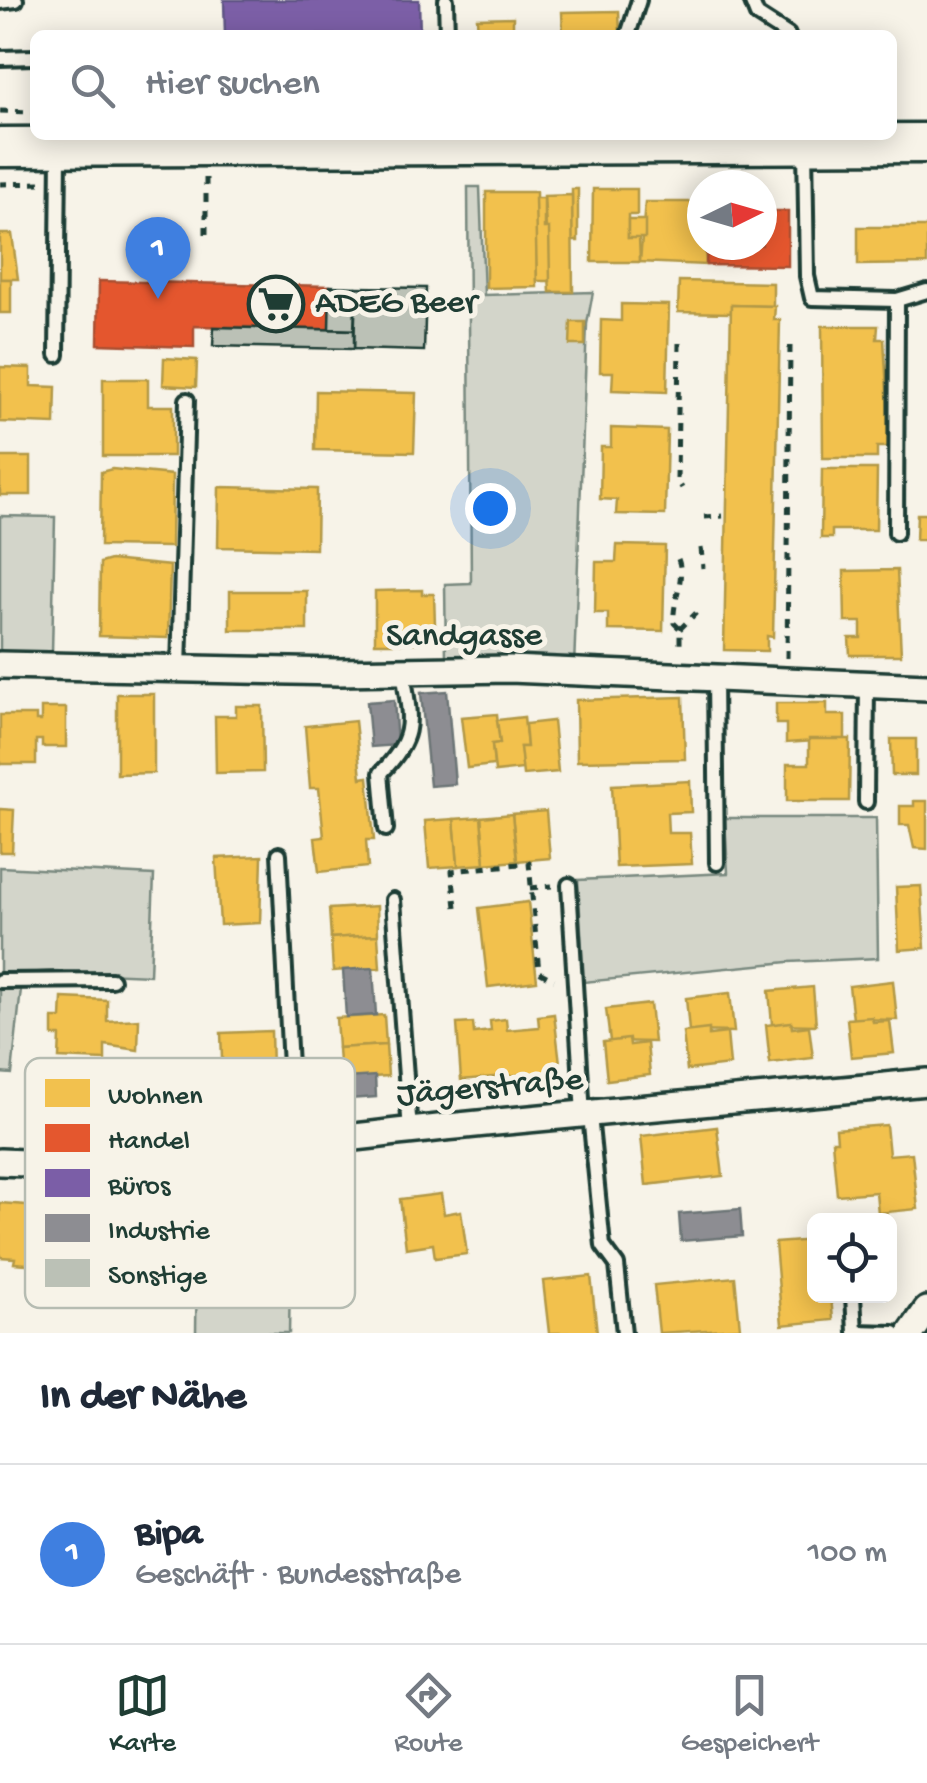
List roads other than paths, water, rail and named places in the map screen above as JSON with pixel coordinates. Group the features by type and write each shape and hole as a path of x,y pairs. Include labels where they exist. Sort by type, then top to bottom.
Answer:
{"main road":[{"path":"0,147 611,140"},
{"path":"836,140 927,143"}],"street":[{"name":"Sandgasse","path":"0,666 510,669 927,686"},
{"name":"Jägerstraße","path":"355,1137 927,1082"},
{"name":"Jägerstraße","path":"0,1162 25,1163"},
{"path":"911,1333 927,1310"}],"lane":[{"path":"0,2 16,0"},
{"path":"446,0 447,30"},
{"path":"629,30 638,0"},
{"path":"751,0 758,15 780,30"},
{"path":"0,58 30,57"},
{"path":"805,140 807,276 812,298 897,300 927,292"},
{"path":"57,355 58,147"},
{"path":"896,533 897,300"},
{"path":"180,668 186,400"},
{"path":"386,829 381,773 404,749 411,726 403,671"},
{"path":"715,678 717,863"},
{"path":"866,802 867,681"},
{"path":"279,854 290,1058"},
{"path":"569,885 586,1115 603,1246 617,1266 624,1333"},
{"path":"393,900 410,1131"},
{"path":"0,981 112,980"},
{"path":"853,1303 855,1332 894,1333"}],"place":[{"name":"Bipa","path":"158,299"},
{"name":"ADEG Beer","path":"276,304"}]}
